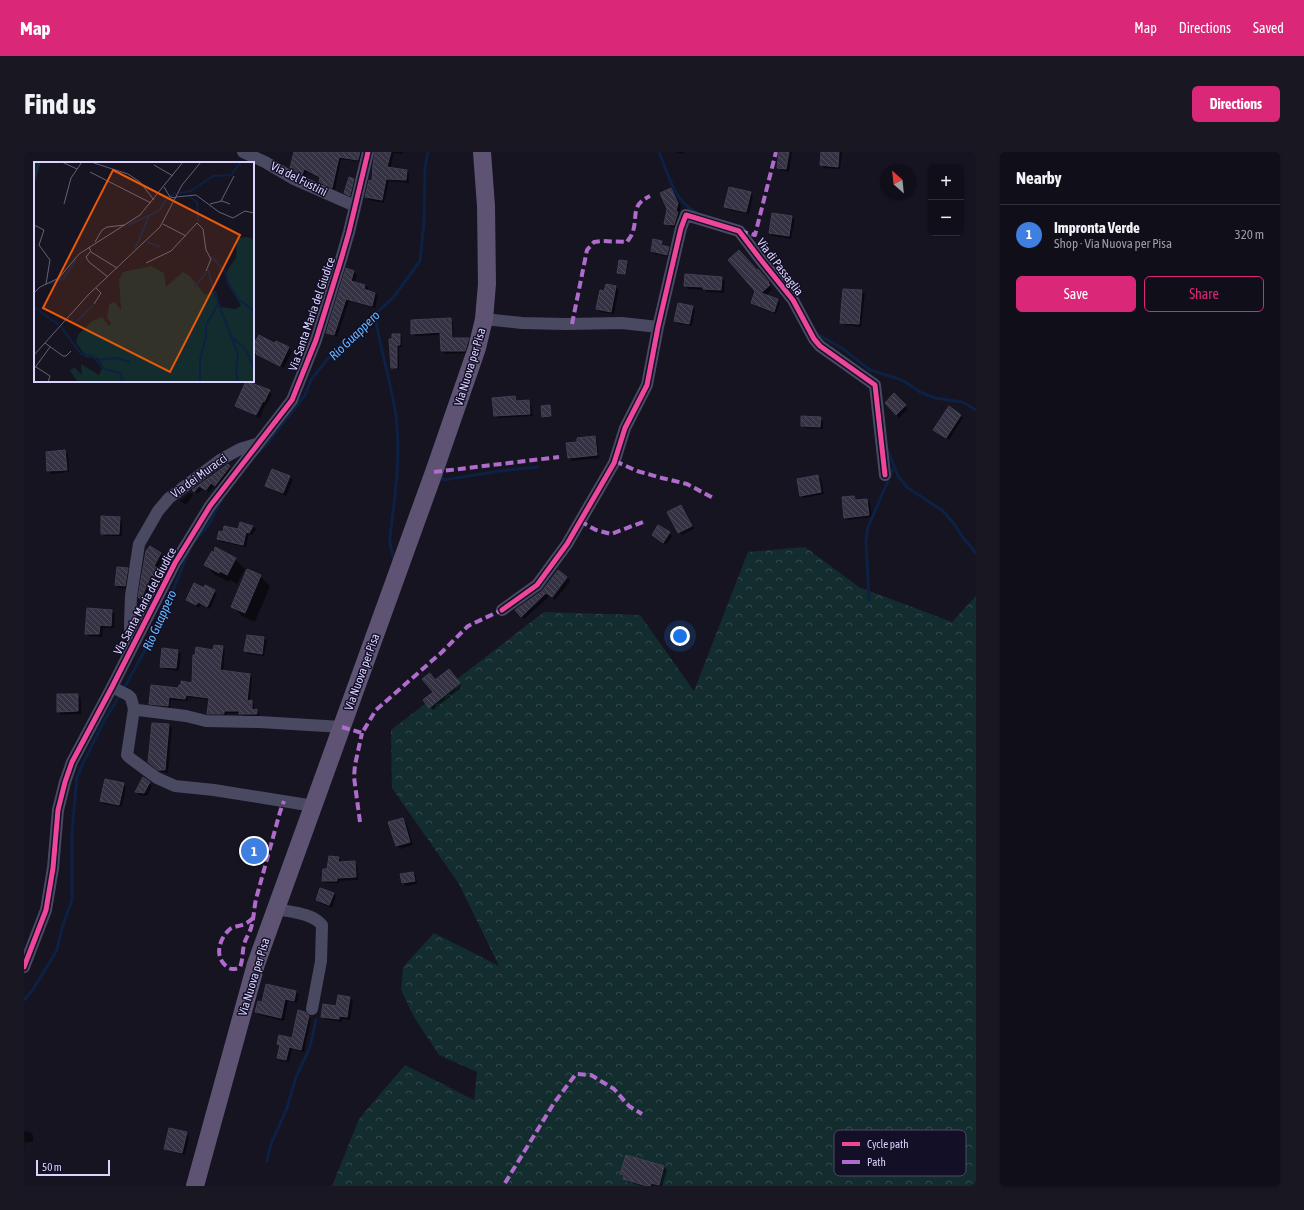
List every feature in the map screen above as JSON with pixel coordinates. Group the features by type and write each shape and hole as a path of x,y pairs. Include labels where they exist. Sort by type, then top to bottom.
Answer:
{"main road":[{"name":"Via Nuova per Pisa","path":"195,1186 252,978 459,405 478,348 484,319 487,270 482,152"}],"street":[{"name":"Via del Fustini","path":"243,152 265,162 294,179 355,206"},
{"name":"Via Santa Maria del Giudice","path":"24,967 46,910 53,868 58,810 72,762 114,688 136,638 175,563 210,506 292,400 314,347 340,263 368,152"},
{"name":"Via di Passaglia","path":"658,327 681,228 686,215 739,231 793,300 820,346 875,385 885,475"},
{"path":"484,319 522,323 622,323 658,327 647,385 625,428 614,463 567,544 537,585 502,610"},
{"name":"Via dei Muracci","path":"136,638 130,629 130,617 131,596 139,544 158,511 169,498 220,460 240,449 259,443"},
{"path":"114,688 128,695 131,698 134,708 127,754 156,778 175,786 214,790 314,806"},
{"path":"134,708 138,710 186,716 206,721 260,722 342,727"},
{"path":"276,909 309,916 318,920 322,925 321,961 312,1009"}],"green space":[{"path":"805,547 859,587 952,622 976,596 976,1186 332,1186 359,1119 405,1065 474,1100 477,1072 439,1055 414,1017 401,990 403,967 434,933 499,966 459,884 392,788 391,730 544,612 640,615 694,691 748,552"}],"building":[{"path":"294,152 360,152 358,160 339,157 332,188 319,182 320,177 304,169 302,175 290,168"},
{"path":"375,152 391,152 387,167 407,170 406,180 386,179 382,200 365,197 369,180 372,181"},
{"path":"779,152 789,152 786,169 777,168"},
{"path":"821,152 839,152 838,167 820,165"},
{"path":"349,177 354,179 350,196 344,193"},
{"path":"729,187 751,192 746,212 724,207"},
{"path":"671,188 678,203 676,211 678,212 674,225 664,224 667,209 660,193"},
{"path":"772,213 792,216 789,236 769,233"},
{"path":"653,239 662,241 661,245 669,247 667,255 651,251"},
{"path":"739,250 769,282 768,283 770,285 761,293 778,299 774,312 751,303 755,291 728,260"},
{"path":"619,260 627,261 625,274 617,273"},
{"path":"346,268 354,271 351,281 365,285 364,289 375,293 372,306 346,299 334,335 326,333"},
{"path":"685,274 722,277 721,290 684,286"},
{"path":"606,284 616,286 611,312 596,309 600,290 604,291"},
{"path":"843,289 862,290 859,324 840,323"},
{"path":"678,303 693,306 689,324 674,321"},
{"path":"451,318 452,338 469,338 465,351 441,351 440,332 411,334 411,320"},
{"path":"392,334 400,334 400,345 397,345 397,368 391,368 389,339 392,339"},
{"path":"259,335 274,343 276,341 289,347 280,366 256,354 257,353 254,352 254,343"},
{"path":"246,382 270,390 256,415 235,406"},
{"path":"894,393 906,405 896,415 885,403"},
{"path":"515,396 516,401 529,400 530,414 494,416 492,398"},
{"path":"550,405 551,416 542,417 541,406"},
{"path":"949,406 961,415 946,438 933,430"},
{"path":"801,416 821,417 820,427 801,426"},
{"path":"595,436 597,455 568,458 566,443 577,442 577,438"},
{"path":"65,450 67,470 47,471 46,452"},
{"path":"228,464 230,466 215,486 211,483 206,490 199,486 194,492 192,490"},
{"path":"272,469 290,476 283,493 265,486"},
{"path":"818,475 821,492 800,496 797,479"},
{"path":"854,496 855,500 867,499 869,515 844,518 842,497"},
{"path":"681,505 692,526 678,533 667,512"},
{"path":"101,516 120,517 119,534 101,534"},
{"path":"240,522 253,526 249,533 246,532 243,545 217,539 219,531 223,532 224,526 238,529"},
{"path":"658,525 670,532 663,543 652,535"},
{"path":"150,546 161,553 154,566 162,570 158,578 151,575 141,599 138,597 146,551"},
{"path":"215,547 236,558 227,575 220,571 219,573 204,565 212,551 214,553"},
{"path":"117,567 128,568 125,586 115,585"},
{"path":"247,569 261,575 245,613 231,607"},
{"path":"558,570 567,577 552,597 546,593 521,617 515,610 542,591"},
{"path":"194,583 204,588 205,585 215,590 207,607 198,602 196,605 186,600"},
{"path":"87,608 112,610 111,626 100,625 99,634 85,634"},
{"path":"247,635 264,637 262,654 244,651"},
{"path":"214,645 223,646 220,670 250,674 247,701 252,700 252,710 257,709 257,714 239,714 239,711 224,711 224,714 207,714 209,698 186,695 185,699 169,697 168,706 149,704 151,685 178,688 179,685 181,685 181,681 192,683 193,655 195,655 196,647 213,650"},
{"path":"162,648 178,650 176,668 160,667"},
{"path":"449,669 460,683 429,708 423,700 433,692 422,679 430,673 435,680"},
{"path":"57,694 78,694 78,711 57,712"},
{"path":"152,723 169,724 165,770 158,770 148,762"},
{"path":"143,777 150,782 144,793 135,792"},
{"path":"105,779 124,783 119,805 100,801"},
{"path":"403,818 410,842 396,846 388,822"},
{"path":"329,856 339,857 338,862 355,861 356,877 337,878 337,881 322,881 323,869 327,869"},
{"path":"413,872 415,881 402,883 400,874"},
{"path":"320,888 334,893 329,905 316,900"},
{"path":"266,984 296,991 294,1001 285,999 281,1018 255,1012 258,1001 262,1002"},
{"path":"338,995 350,997 347,1017 339,1016 339,1019 321,1017 323,1004 336,1006"},
{"path":"298,1010 305,1012 309,1016 301,1050 289,1047 286,1060 277,1058 280,1045 277,1044 279,1035 292,1038"},
{"path":"169,1128 187,1132 182,1153 164,1149"},
{"path":"626,1155 664,1166 659,1185 651,1183 650,1186 647,1186 623,1179 624,1175 620,1174"}],"waterway":[{"name":"Rio Guappero","path":"258,452 266,445 305,395 311,380 326,361 338,347 393,298 420,261 424,221 425,168 428,152"},
{"path":"659,152 677,194 688,207 696,212"},
{"path":"773,268 781,273 788,281 798,298"},
{"path":"375,315 396,416 398,461 390,537 390,544 394,559"},
{"path":"814,332 843,349 870,370 899,379 920,392 935,398 962,402 976,410"},
{"path":"888,451 898,476 908,488 943,511 976,553"},
{"path":"441,477 444,480 499,471 538,467"},
{"path":"869,600 866,541 868,527 894,467"},
{"name":"Rio Guappero","path":"196,540 209,524 222,499"},
{"name":"Rio Guappero","path":"123,690 145,650 154,637 189,551"},
{"name":"Rio Guappero","path":"24,1000 32,991 57,950 62,928 72,900 72,831 77,777 105,719 120,695"},
{"path":"267,1161 271,1144 287,1108 296,1077 310,1047 316,1020"}],"marked path":[{"path":"740,231 755,235 776,152"},
{"path":"572,324 587,250 594,242 627,242 632,235 637,208 643,200 650,196"},
{"path":"434,472 559,457"},
{"path":"615,461 637,471 687,484 715,499"},
{"path":"580,521 596,530 611,534 643,522"},
{"path":"342,727 362,733 376,710 442,652 468,626 502,610"},
{"path":"360,822 354,777 362,733"},
{"path":"253,918 249,921 245,924 231,928 220,943 220,957 229,968 236,969 240,967 241,964 245,943 252,924 253,917 256,899 284,801"},
{"path":"505,1183 554,1103 576,1074 591,1075 614,1089 629,1106 642,1114"}],"cycle path":[{"path":"24,967 46,910 53,868 58,810 72,762 175,563 210,506 292,400 316,340 340,263 368,152"},
{"path":"502,610 537,585 567,544 614,463 625,428 647,385 658,327 681,228 686,215 739,231 793,300 814,339 820,346 875,385 885,475"}],"place":[{"name":"Impronta Verde","path":"254,851"}]}
